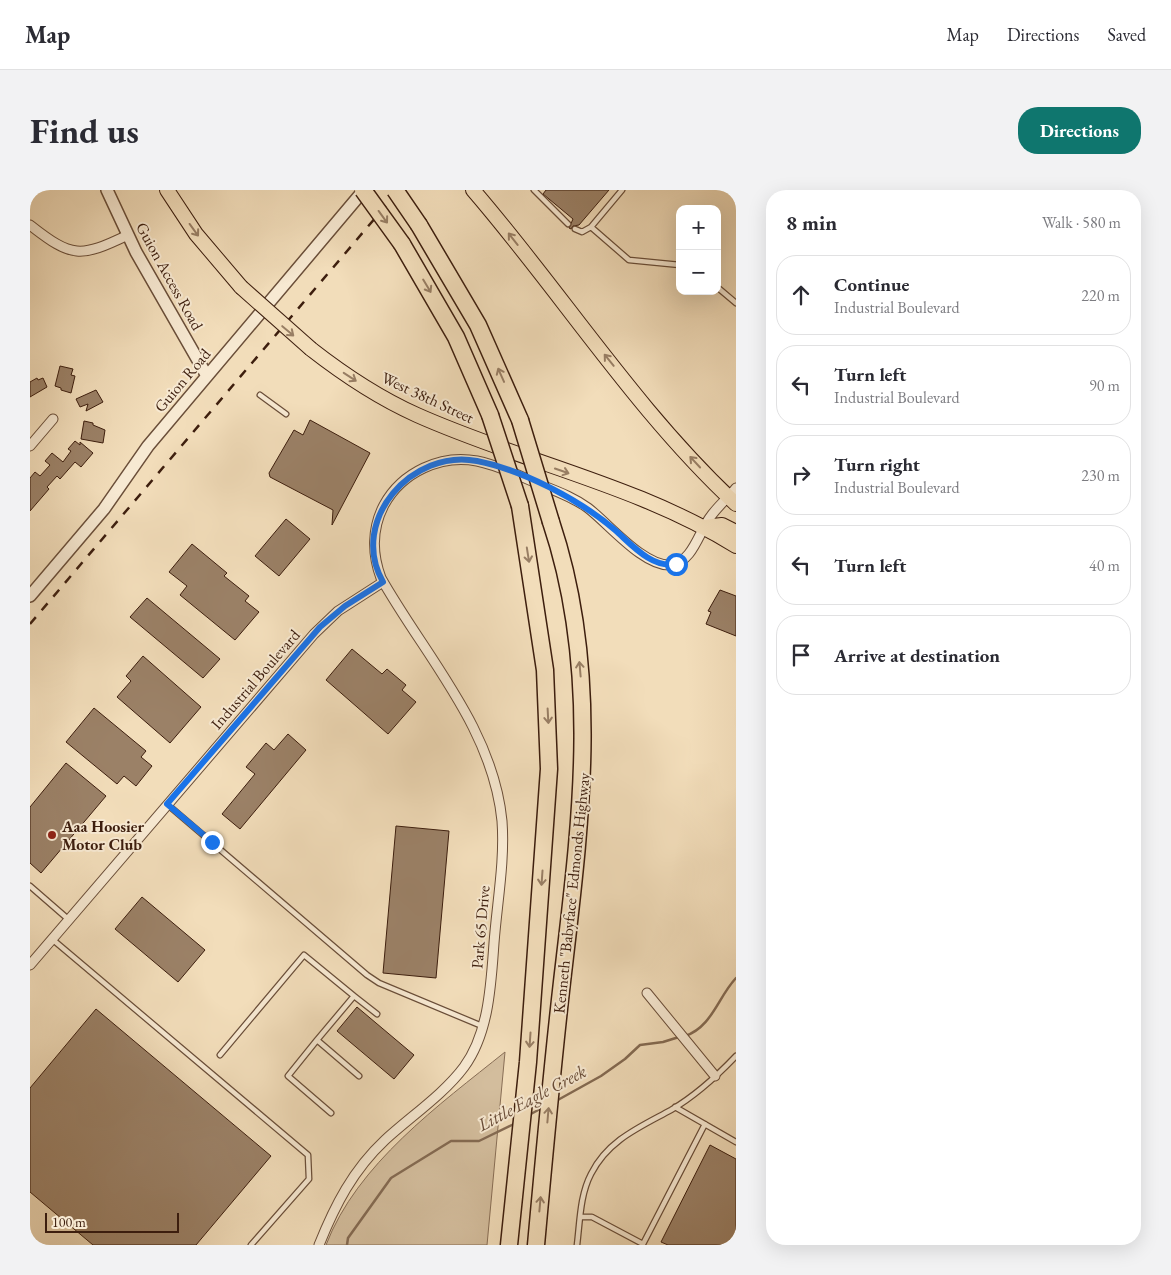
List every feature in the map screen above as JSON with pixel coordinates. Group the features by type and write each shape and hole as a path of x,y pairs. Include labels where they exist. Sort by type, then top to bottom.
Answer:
{"highway":[{"name":"Kenneth \"Babyface\" Edmonds Highway","path":"364,190 402,244 452,329 490,415 520,506 545,670 549,744 547,815 528,1062 509,1245"},
{"name":"Kenneth \"Babyface\" Edmonds Highway","path":"394,190 419,225 478,325 520,420 564,560 574,618 581,676 584,733 581,820 555,1049 536,1245"}],"main road":[{"name":"West 38th Street","path":"167,190 196,234 241,288 311,349 350,377 416,414 479,440 626,493 704,528 736,546"},
{"path":"473,190 640,398 733,497"},
{"path":"704,528 722,526 736,532"}],"street":[{"name":"Guion Access Road","path":"107,190 128,235 207,376"},
{"name":"Guion Road","path":"30,596 104,509 148,446 364,190"},
{"path":"30,225 52,243 69,251 85,251 103,246 128,235"},
{"path":"30,446 53,419"},
{"path":"383,582 376,562 374,545 375,533 382,509 396,488 409,476 423,468 448,460 470,460 485,463 569,497 595,513 645,556 660,563 671,565 686,558 704,528 733,497"},
{"name":"Industrial Boulevard","path":"30,965 320,627 345,606 383,582"},
{"name":"Park 65 Drive","path":"319,1245 331,1214 360,1168 386,1140 458,1074 471,1056 482,1026 491,980 502,848 502,822 495,782 475,730 383,582"},
{"path":"647,994 654,1005 715,1076"}],"lane":[{"path":"534,190 568,224"},
{"path":"575,229 582,232 591,227 622,190"},
{"path":"591,227 630,260 676,265"},
{"path":"721,290 736,303"},
{"path":"260,395 286,414"},
{"path":"167,804 367,975 379,983 482,1026"},
{"path":"30,886 68,919"},
{"path":"52,939 308,1155 309,1179 251,1245"},
{"path":"220,1055 304,955 377,1014"},
{"path":"331,1112 288,1076 354,996"},
{"path":"317,1040 359,1076"},
{"path":"577,1245 585,1191 592,1173 607,1152 626,1134 675,1107 715,1076 736,1056"},
{"path":"675,1107 736,1142"},
{"path":"580,1217 592,1217 644,1244 705,1124"}],"shaded area":[{"path":"505,1052 487,1245 326,1245 340,1216 358,1188 379,1162 428,1115"}],"building":[{"path":"546,190 609,190 579,225 573,226 571,229 569,228 573,219 543,194"},
{"path":"60,366 73,369 71,375 75,376 71,393 55,386"},
{"path":"37,378 38,380 43,378 47,387 30,397 30,382"},
{"path":"96,390 103,402 86,411 88,404 80,407 76,399"},
{"path":"310,420 370,453 332,525 333,510 270,477 269,473 294,430 303,435"},
{"path":"84,421 93,423 93,425 105,430 103,443 81,439"},
{"path":"75,441 80,445 80,442 93,453 81,467 75,462 60,479 57,476 47,487 49,489 30,511 30,478 35,472 40,476 50,465 45,461 52,453 63,462 71,451 68,449"},
{"path":"286,519 310,539 279,576 255,556"},
{"path":"192,544 227,573 224,576 249,596 245,601 259,612 235,640 180,595 187,586 169,572"},
{"path":"720,590 736,596 736,636 706,624 711,612 708,611"},
{"path":"147,598 220,659 203,678 130,617"},
{"path":"352,649 382,674 387,669 406,685 402,690 416,702 388,734 326,680"},
{"path":"143,656 201,707 170,743 117,697 131,681 126,676"},
{"path":"94,708 146,751 141,757 152,766 136,786 124,776 117,784 66,742"},
{"path":"288,734 306,750 240,829 222,814 255,774 246,767 266,743 274,750"},
{"name":"Aaa Hoosier Motor Club","path":"66,763 106,796 41,873 30,863 30,807"},
{"path":"396,826 449,831 436,978 383,973"},
{"path":"142,897 205,950 178,982 115,929"},
{"path":"357,1007 414,1055 394,1079 337,1031"},
{"path":"96,1009 271,1156 196,1245 93,1245 30,1192 30,1088"},
{"path":"710,1145 736,1159 736,1245 668,1245 661,1242"}],"waterway":[{"name":"Little Eagle Creek","path":"685,1036 702,1026 736,978"},
{"name":"Little Eagle Creek","path":"556,1101 601,1076 625,1059 640,1045 663,1042 679,1037"},
{"name":"Little Eagle Creek","path":"529,1115 542,1108"},
{"name":"Little Eagle Creek","path":"347,1245 348,1238 391,1178 451,1141 479,1141 516,1123"}],"railway":[{"path":"30,624 399,190"}],"place":[{"name":"Aaa Hoosier Motor Club","path":"52,835"}],"route":[{"path":"212,842 167,804 320,627 345,606 383,582 374,554 374,541 378,520 386,501 409,476 435,463 448,460 470,460 492,465 574,499 595,513 645,556 660,563 676,564"}]}
